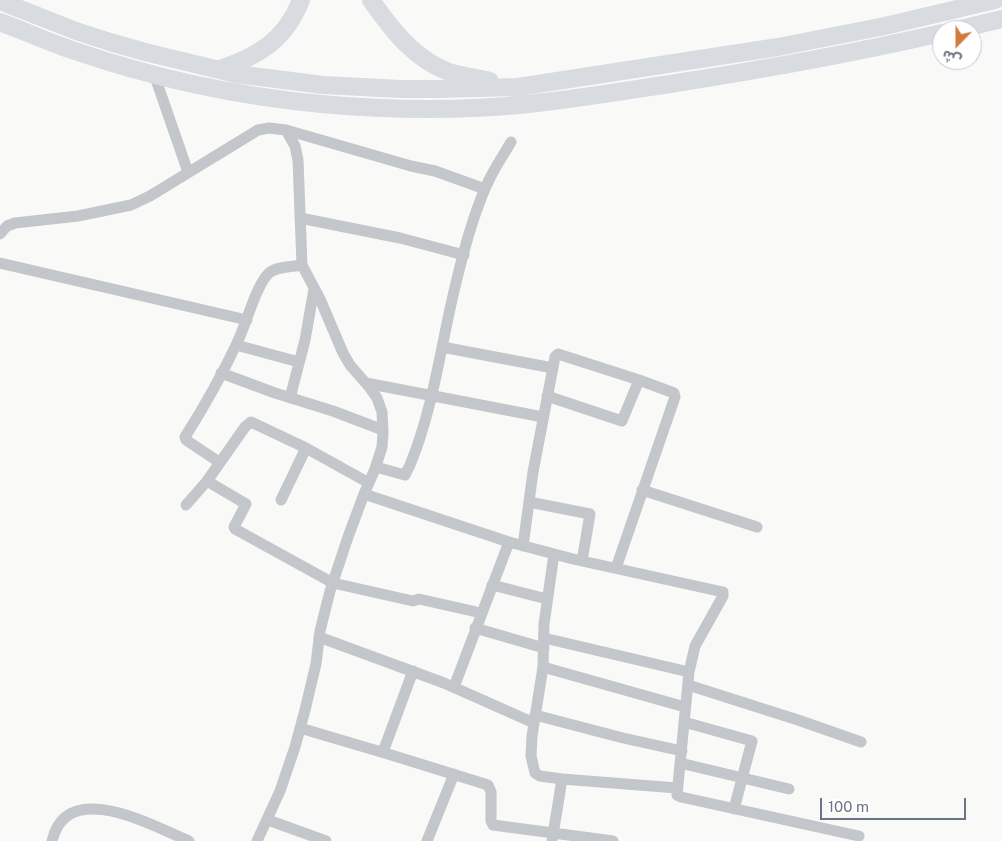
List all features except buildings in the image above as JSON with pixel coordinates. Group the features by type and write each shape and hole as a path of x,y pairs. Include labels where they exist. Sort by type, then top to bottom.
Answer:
{"main road":[{"path":"220,69 244,61 276,39 294,17 300,0"},
{"path":"371,0 391,28 422,59 450,72 518,87"},
{"path":"0,1 76,31 110,42 236,74 361,88 438,89 518,87 787,45 885,26 994,0"},
{"path":"982,24 1002,19"},
{"path":"0,22 69,49 154,74 249,95 322,104 400,109 478,108 555,101 783,66 932,36"}],"street":[{"path":"154,74 188,172"},
{"path":"0,234 7,226 15,223 78,216 131,205 150,196 258,130 269,128 286,130 411,166 435,171 485,189"},
{"path":"257,841 280,791 300,728 316,664 319,637 333,583 364,494 376,467 382,447 383,430 379,403 373,392 350,365 343,353 320,299 302,265 298,160 295,146 286,130"},
{"path":"376,467 403,475 406,474 415,454 431,396 464,255 485,189 511,142"},
{"path":"300,218 400,238 464,255"},
{"path":"0,263 247,320"},
{"path":"220,462 185,438 236,345 262,280 275,269 302,265"},
{"path":"290,398 314,289"},
{"path":"236,345 299,362"},
{"path":"442,347 553,368"},
{"path":"523,546 528,502 543,417 555,357 558,354 674,393 675,398 616,568"},
{"path":"221,374 383,430"},
{"path":"547,396 622,421 639,380"},
{"path":"366,383 543,417"},
{"path":"186,505 207,480 245,427 251,422 306,448 369,483"},
{"path":"282,500 306,448"},
{"path":"207,480 246,504 234,527 235,529 333,583 413,601 419,599 481,613"},
{"path":"642,490 757,527"},
{"path":"364,494 523,546 723,592 723,596 694,646 685,707 677,795 859,836"},
{"path":"528,502 590,514 582,561"},
{"path":"454,687 509,542"},
{"path":"554,554 547,599 544,667 531,756 535,773 540,776 677,788"},
{"path":"492,584 547,599"},
{"path":"475,628 689,672"},
{"path":"319,637 413,671 535,719 682,751"},
{"path":"544,667 685,707"},
{"path":"383,752 413,671"},
{"path":"688,685 861,742"},
{"path":"684,722 752,740 734,809"},
{"path":"300,728 454,774 490,788 491,822 493,825 553,837 613,841"},
{"path":"680,763 789,789"},
{"path":"427,841 454,774"},
{"path":"553,837 562,778"},
{"path":"52,841 55,828 68,815 81,810 100,809 120,812 188,841"},
{"path":"268,820 326,841"}]}
